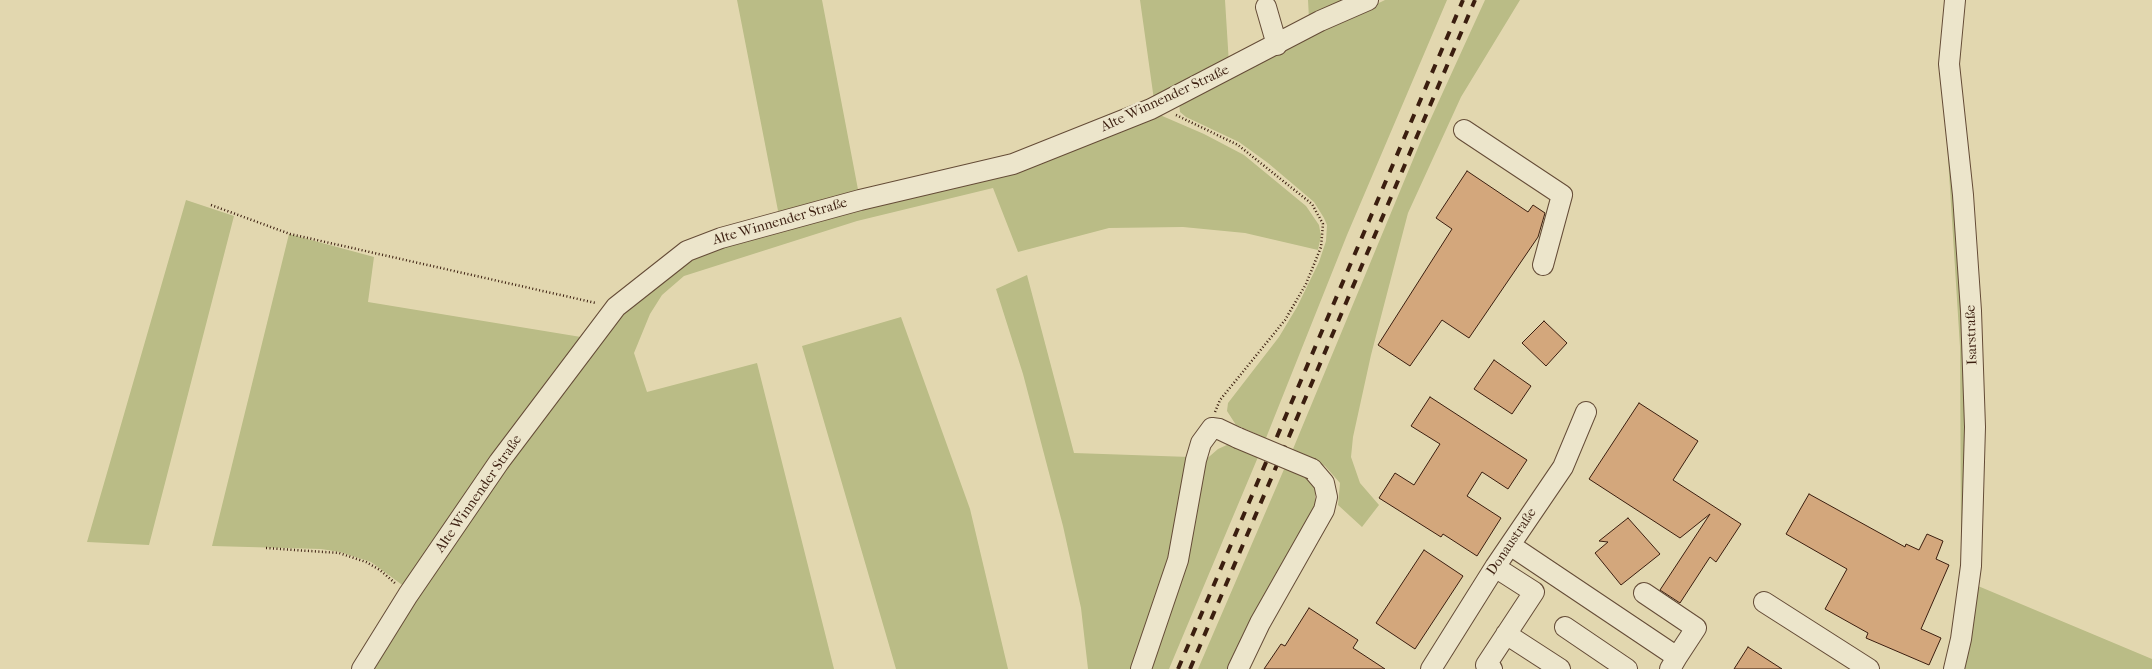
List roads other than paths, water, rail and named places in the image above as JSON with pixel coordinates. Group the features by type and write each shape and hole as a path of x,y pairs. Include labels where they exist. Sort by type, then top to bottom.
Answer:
{"street":[{"name":"Alte Winnender Straße","path":"362,669 408,595 499,462 616,308 687,251 721,238 833,207 1013,164 1106,128 1160,104 1320,22 1368,0"},
{"name":"Isarstraße","path":"1954,669 1961,639 1971,566 1975,427 1971,311 1965,224 1949,64 1955,0"},
{"path":"1266,8 1277,45"},
{"path":"1464,130 1562,195 1543,265"},
{"name":"Donaustraße","path":"1431,669 1495,567 1562,467 1586,412"},
{"path":"1141,669 1178,560 1196,460 1202,443 1212,428 1219,429 1312,468 1324,483 1327,496 1324,510 1260,623 1238,669"},
{"path":"1510,545 1673,663 1696,628 1644,593"},
{"path":"1492,669 1486,665 1534,592 1495,567"},
{"path":"1764,602 1869,669"},
{"path":"1565,627 1627,669"},
{"path":"1506,634 1560,669"}],"railway":[{"path":"1178,669 1463,0"},
{"path":"1190,669 1475,0"}]}
